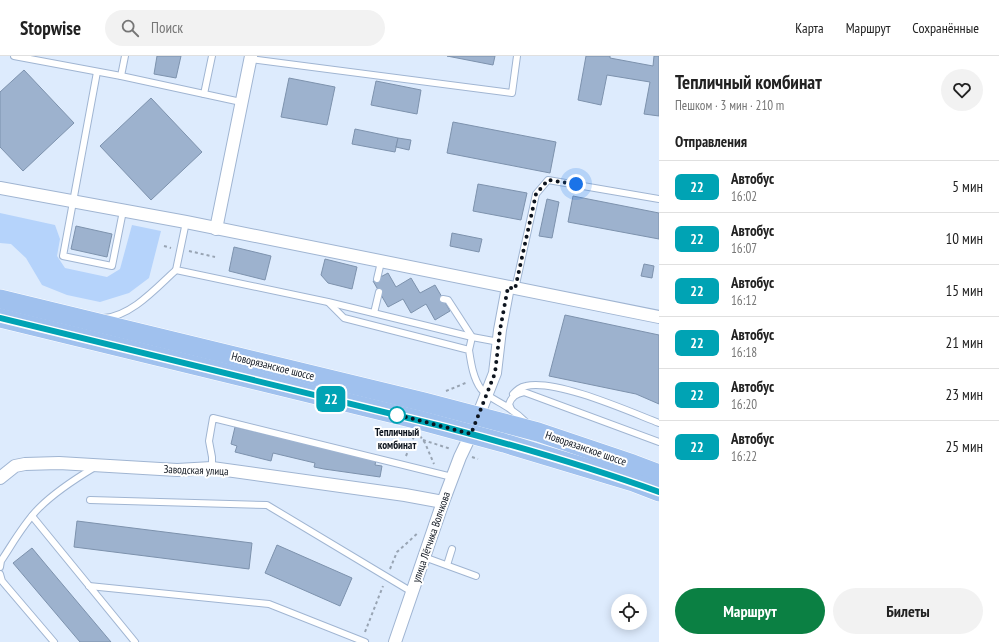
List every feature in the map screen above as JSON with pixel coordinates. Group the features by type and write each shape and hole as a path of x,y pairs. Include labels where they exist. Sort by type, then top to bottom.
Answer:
{"main road":[{"name":"Новорязанское шоссе","path":"0,299 478,416 538,432 659,474"},
{"name":"Новорязанское шоссе","path":"0,318 471,434 633,482 659,492"}],"street":[{"path":"216,229 250,58"},
{"path":"0,188 186,222 659,317"},
{"name":"улица Лётчика Волчкова","path":"395,642 452,477 495,373 500,330 511,288"},
{"name":"Заводская улица","path":"0,478 15,466 25,464 59,463 177,470 212,468 405,495 443,502"}],"lane":[{"path":"14,56 121,76 242,102"},
{"path":"121,76 125,56"},
{"path":"204,94 212,56"},
{"path":"250,58 512,93 517,56"},
{"path":"98,72 63,256 112,266 124,211"},
{"path":"511,288 536,194 548,180 659,199"},
{"path":"78,319 107,318 122,313 136,305 176,270 186,222"},
{"path":"377,279 381,262"},
{"path":"176,270 328,302 472,337 499,342"},
{"path":"374,313 379,292"},
{"path":"443,299 448,300 472,337 469,350 471,365 476,379 482,389 538,432"},
{"path":"328,302 344,318 469,350"},
{"path":"511,410 509,404 510,399 517,390 524,386 531,385 546,386 579,393 659,423"},
{"path":"510,399 516,394 524,392 659,442"},
{"path":"212,468 212,457 209,441 213,418 452,477"},
{"path":"0,567 1,561 39,508 65,485 98,465"},
{"path":"90,500 267,505 412,592"},
{"path":"32,516 135,642"},
{"path":"447,565 452,549"},
{"path":"424,557 476,576"},
{"path":"0,574 2,581 54,642"},
{"path":"89,586 269,604 363,641"},
{"path":"347,642 350,635"}],"path":[{"path":"403,464 416,432"},
{"path":"363,641 387,578"}],"shaded area":[{"path":"0,213 55,225 60,239 57,256 65,268 107,277 120,269 132,225 161,231 149,278 129,293 100,302 67,295 42,285 26,258 11,244 0,243"}],"building":[{"path":"157,56 181,56 176,78 154,74"},
{"path":"447,56 495,56 493,65"},
{"path":"586,56 610,56 610,58 653,66 654,56 659,56 659,116 644,114 650,82 607,75 601,105 578,100"},
{"path":"24,70 74,123 23,171 0,147 0,92"},
{"path":"289,78 335,87 327,125 281,117"},
{"path":"376,81 421,90 417,114 371,105"},
{"path":"151,98 202,152 151,200 100,146"},
{"path":"453,122 556,142 550,173 447,153"},
{"path":"355,129 398,138 395,152 352,144"},
{"path":"398,138 411,140 409,150 396,147"},
{"path":"478,184 527,193 521,220 473,211"},
{"path":"573,196 659,213 659,239 568,222"},
{"path":"547,199 559,202 552,238 539,236"},
{"path":"76,226 112,234 107,257 71,249"},
{"path":"452,233 482,239 479,252 450,246"},
{"path":"234,247 271,256 265,280 229,271"},
{"path":"325,259 357,267 352,289 328,283 321,275"},
{"path":"644,264 654,266 652,278 641,276"},
{"path":"388,273 396,287 411,278 420,293 435,285 450,311 435,320 426,304 411,313 403,299 388,307 373,281"},
{"path":"565,315 659,335 659,404 636,394 549,376"},
{"path":"235,427 376,460 375,465 382,466 380,477 314,467 315,463 273,453 271,461 235,452 237,446 231,444"},
{"path":"77,521 252,543 249,569 74,547"},
{"path":"277,545 352,578 340,606 265,573"},
{"path":"32,548 111,642 80,642 13,563"}],"bus line":[{"name":"22","path":"0,318 445,427 504,443 633,482 659,492"}],"place":[{"name":"Тепличный комбинат","path":"397,415"}],"route":[{"path":"397,415 391,413 471,434 495,373 500,330 508,287 515,289 536,194 548,180 576,184"}]}
